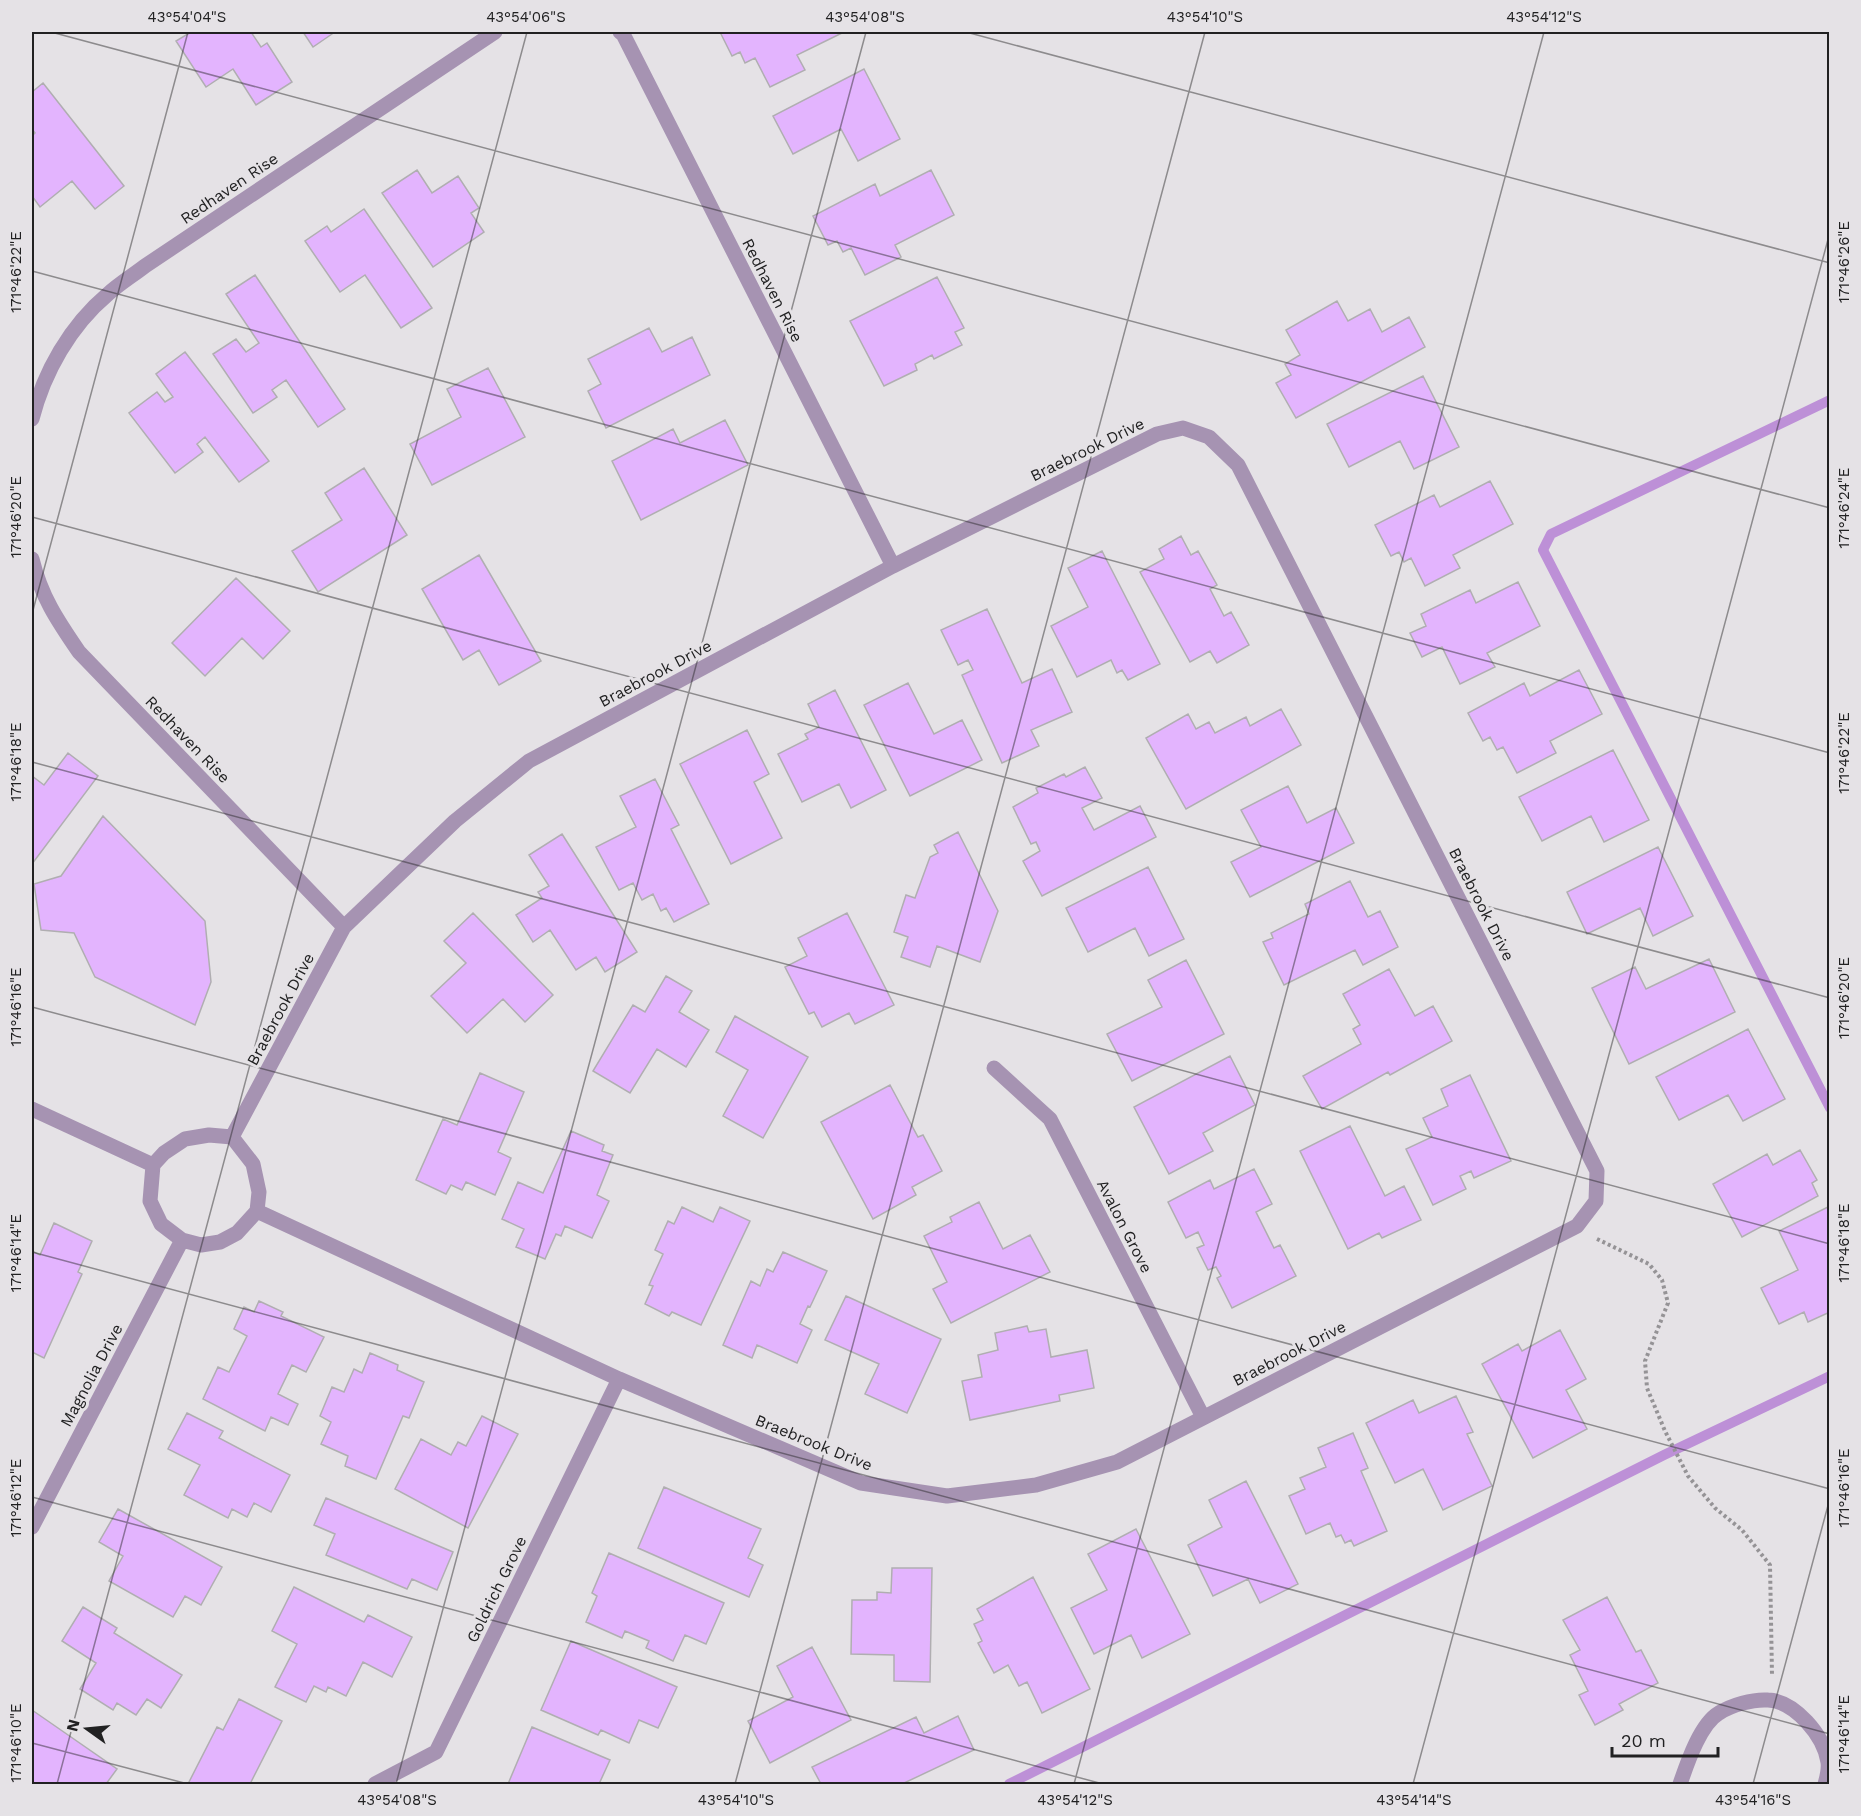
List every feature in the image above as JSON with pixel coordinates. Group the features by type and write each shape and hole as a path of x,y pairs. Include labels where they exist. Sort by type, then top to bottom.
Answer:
{"street":[{"name":"Redhaven Rise","path":"32,419 36,400 53,363 84,317 107,294 145,266 495,32"},
{"name":"Redhaven Rise","path":"620,32 893,566"},
{"name":"Braebrook Drive","path":"232,1137 344,927 455,821 529,761 893,566 1157,434 1183,428 1209,437 1238,465 1598,1171 1596,1201 1577,1226 1117,1462 1036,1485 947,1496 861,1483 619,1379 257,1211"},
{"name":"Redhaven Rise","path":"32,559 35,573 51,612 79,652 344,927"},
{"name":"Avalon Grove","path":"994,1068 1050,1119 1203,1417"},
{"path":"32,1109 153,1166"},
{"path":"209,1135 232,1137 253,1164 259,1191 257,1211 237,1233 220,1242 201,1245 182,1240 161,1224 150,1201 153,1166 164,1153 184,1138 209,1135"},
{"name":"Magnolia Drive","path":"32,1527 182,1240"},
{"name":"Goldrich Grove","path":"375,1785 436,1752 619,1379"},
{"path":"1680,1785 1702,1731 1718,1713 1744,1702 1770,1700 1792,1709 1821,1739 1829,1764 1825,1785"}],"path":[{"path":"1577,1226 1601,1242 1649,1264 1662,1280 1668,1304 1645,1361 1647,1388 1669,1440 1685,1470 1715,1508 1742,1530 1770,1565 1772,1678"}],"building":[{"path":"191,32 251,32 261,47 267,43 292,82 256,105 233,69 206,87 176,41"},
{"path":"303,32 330,32 332,34 313,47"},
{"path":"720,32 844,32 797,55 805,70 770,87 755,58 745,63 740,52 732,56"},
{"path":"864,69 900,139 858,161 841,129 793,154 773,116"},
{"path":"43,83 124,186 95,209 72,181 40,207 32,196 32,136 35,133 32,129 32,92"},
{"path":"417,170 432,193 458,176 479,208 471,213 484,232 433,267 382,193"},
{"path":"931,170 954,215 895,245 901,257 865,275 851,248 843,252 837,241 828,245 813,216 875,184 880,196"},
{"path":"364,209 432,308 401,328 365,275 340,292 305,241 327,226 331,232"},
{"path":"255,275 345,409 318,427 286,380 272,390 277,397 253,413 213,354 236,339 246,352 259,343 226,294"},
{"path":"937,277 964,328 955,332 962,345 934,359 932,355 915,364 917,370 884,386 850,321"},
{"path":"1337,301 1348,321 1370,309 1382,332 1409,317 1425,347 1296,418 1276,383 1291,375 1285,364 1300,355 1286,330"},
{"path":"649,328 662,352 692,337 710,375 606,428 588,391 601,384 588,359"},
{"path":"185,352 269,461 239,482 205,437 197,444 203,452 175,473 129,413 157,392 165,402 173,397 156,374"},
{"path":"488,368 525,437 432,485 410,444 461,417 447,389"},
{"path":"1423,376 1459,447 1414,469 1400,441 1349,467 1327,424"},
{"path":"725,420 748,465 641,520 612,461 673,429 680,443"},
{"path":"364,468 407,535 318,592 292,551 342,520 325,493"},
{"path":"1490,481 1513,524 1453,555 1460,568 1425,586 1411,558 1404,562 1399,552 1391,556 1375,525 1434,495 1440,507"},
{"path":"1181,536 1191,555 1198,551 1217,585 1210,589 1224,616 1231,612 1249,645 1217,663 1210,651 1190,662 1140,572 1164,559 1159,549"},
{"path":"1102,551 1160,664 1128,680 1122,670 1117,673 1111,660 1077,677 1051,626 1088,607 1068,568"},
{"path":"479,555 541,661 499,685 479,650 463,660 422,589"},
{"path":"236,578 290,631 263,659 242,638 205,676 172,643"},
{"path":"1518,582 1540,626 1487,653 1495,667 1460,684 1442,647 1422,657 1410,633 1426,626 1421,614 1470,590 1476,603"},
{"path":"987,609 1022,683 1052,669 1072,712 1031,730 1039,746 1002,763 962,675 973,670 968,660 958,665 941,630"},
{"path":"1579,670 1602,714 1550,741 1556,753 1517,773 1503,747 1497,750 1490,737 1483,741 1468,713 1524,683 1530,696"},
{"path":"908,683 934,734 962,720 982,760 910,796 864,705"},
{"path":"835,690 886,790 851,808 839,784 802,802 778,754 808,739 805,734 819,727 808,704"},
{"path":"1281,709 1301,745 1186,809 1146,738 1188,714 1196,729 1209,722 1215,733 1246,717 1250,726"},
{"path":"747,730 769,774 754,782 782,838 731,864 680,764"},
{"path":"1613,750 1649,820 1604,842 1591,816 1542,841 1519,797"},
{"path":"68,753 98,776 32,864 32,776 44,785"},
{"path":"1085,767 1102,798 1082,808 1094,830 1140,806 1156,837 1042,896 1023,861 1040,851 1036,842 1031,844 1013,807 1038,793 1036,788 1064,774 1066,777"},
{"path":"655,779 679,825 671,829 709,904 674,922 666,908 661,911 653,894 642,900 633,883 619,890 596,847 636,827 620,796"},
{"path":"1288,786 1307,823 1336,808 1354,843 1250,897 1231,862 1261,847 1241,810"},
{"path":"103,816 205,921 211,982 195,1025 95,977 74,933 41,930 34,884 61,876"},
{"path":"958,832 998,911 980,962 937,946 930,967 901,957 908,937 894,932 906,895 915,898 930,857 938,853 934,845"},
{"path":"562,834 637,952 605,972 596,957 576,970 550,930 533,942 516,915 542,898 538,892 549,886 529,855"},
{"path":"1658,847 1693,916 1653,936 1640,908 1587,934 1567,892"},
{"path":"1148,867 1184,939 1149,956 1135,928 1088,952 1066,908"},
{"path":"1350,881 1368,917 1380,911 1398,947 1363,965 1355,950 1284,985 1263,942 1273,938 1271,933 1309,914 1305,904"},
{"path":"473,913 553,995 525,1022 503,999 467,1033 431,996 466,963 444,941"},
{"path":"847,913 894,1005 855,1024 849,1013 822,1027 814,1012 809,1014 785,967 807,956 798,938"},
{"path":"1709,959 1735,1012 1629,1064 1592,988 1635,967 1646,989"},
{"path":"1186,960 1224,1034 1132,1081 1107,1034 1162,1007 1148,980"},
{"path":"1389,969 1415,1016 1433,1006 1452,1041 1390,1075 1388,1072 1322,1109 1303,1076 1361,1044 1353,1029 1360,1025 1343,994"},
{"path":"666,976 692,991 679,1012 709,1030 686,1067 657,1049 630,1093 593,1071 633,1005 645,1012"},
{"path":"735,1016 808,1057 763,1138 723,1116 748,1070 716,1052"},
{"path":"1748,1029 1785,1099 1743,1121 1728,1095 1679,1120 1656,1077"},
{"path":"1230,1056 1255,1105 1203,1133 1213,1151 1169,1174 1134,1107"},
{"path":"480,1073 524,1092 498,1152 511,1158 495,1195 466,1182 462,1190 451,1185 446,1194 416,1180 443,1119 457,1125"},
{"path":"1470,1075 1511,1161 1474,1178 1471,1171 1460,1176 1466,1189 1433,1205 1406,1149 1432,1137 1423,1118 1448,1106 1441,1089"},
{"path":"890,1085 918,1137 923,1135 942,1171 912,1187 916,1195 873,1219 821,1122"},
{"path":"1350,1126 1385,1196 1404,1186 1421,1220 1382,1238 1379,1233 1348,1249 1300,1151"},
{"path":"571,1131 604,1145 602,1151 613,1155 597,1195 609,1201 592,1238 565,1226 561,1236 556,1234 545,1259 516,1247 524,1229 502,1219 518,1182 543,1193"},
{"path":"1800,1150 1817,1180 1812,1183 1818,1196 1742,1237 1713,1184 1767,1154 1773,1165"},
{"path":"1254,1169 1272,1204 1256,1212 1274,1248 1280,1245 1296,1276 1232,1308 1217,1278 1221,1276 1216,1267 1208,1270 1197,1248 1204,1245 1198,1232 1186,1238 1168,1202 1210,1180 1214,1189"},
{"path":"979,1202 1003,1249 1030,1235 1050,1272 951,1323 933,1289 947,1282 924,1236 952,1222 950,1217"},
{"path":"1830,1206 1830,1312 1808,1322 1804,1312 1779,1324 1761,1288 1798,1270 1779,1231"},
{"path":"682,1207 713,1222 720,1207 750,1221 701,1325 672,1312 669,1316 645,1304 653,1286 649,1285 663,1254 655,1250 668,1221 674,1224"},
{"path":"54,1223 92,1241 78,1272 82,1274 44,1358 32,1352 32,1251 40,1255"},
{"path":"783,1252 827,1271 800,1324 812,1330 797,1363 757,1345 752,1358 723,1345 751,1281 760,1286 767,1269 773,1272"},
{"path":"846,1296 941,1339 907,1413 865,1394 879,1364 825,1340"},
{"path":"259,1301 283,1312 281,1316 324,1337 306,1372 292,1365 278,1394 298,1404 288,1425 271,1417 265,1431 203,1399 218,1367 229,1372 247,1336 234,1329 244,1307 254,1312"},
{"path":"1027,1326 1029,1332 1046,1329 1051,1357 1087,1350 1094,1388 1059,1395 1060,1401 970,1420 962,1381 982,1377 978,1355 998,1350 995,1333"},
{"path":"1560,1330 1586,1379 1566,1390 1587,1429 1533,1458 1482,1364 1518,1344 1522,1351"},
{"path":"370,1353 398,1365 397,1370 424,1382 409,1418 403,1416 376,1479 345,1466 348,1456 321,1444 331,1422 320,1416 332,1387 344,1392 354,1369 362,1373"},
{"path":"1456,1396 1473,1432 1467,1434 1492,1486 1443,1510 1423,1469 1395,1483 1366,1423 1413,1400 1419,1413"},
{"path":"187,1413 223,1431 219,1438 290,1475 271,1512 254,1503 247,1517 232,1509 228,1518 184,1495 200,1465 168,1449"},
{"path":"482,1416 518,1434 468,1528 395,1489 421,1439 451,1455 458,1442 466,1446"},
{"path":"1353,1433 1368,1468 1361,1471 1387,1531 1354,1546 1351,1540 1345,1543 1341,1535 1336,1537 1330,1523 1306,1534 1289,1496 1305,1489 1300,1478 1326,1467 1318,1448"},
{"path":"1246,1481 1298,1584 1260,1603 1248,1579 1213,1596 1188,1545 1222,1527 1209,1500"},
{"path":"664,1487 761,1529 748,1558 763,1565 749,1597 638,1548"},
{"path":"326,1498 453,1552 437,1590 412,1579 407,1589 326,1555 335,1534 314,1525"},
{"path":"118,1509 222,1567 201,1605 185,1596 173,1617 109,1581 123,1556 99,1542"},
{"path":"1136,1529 1190,1634 1142,1658 1131,1635 1094,1654 1071,1608 1107,1590 1088,1554"},
{"path":"609,1553 724,1603 706,1644 685,1635 673,1661 646,1648 649,1641 625,1631 622,1638 586,1622 597,1596 592,1593"},
{"path":"892,1568 932,1568 930,1682 894,1681 894,1655 851,1654 852,1600 877,1600 877,1592 891,1593"},
{"path":"1033,1577 1090,1689 1042,1713 1027,1682 1019,1686 1008,1665 994,1673 978,1643 982,1641 974,1624 983,1620 977,1609"},
{"path":"294,1587 364,1622 368,1615 412,1637 392,1677 363,1662 346,1696 328,1687 326,1692 314,1686 306,1702 275,1687 297,1644 272,1631"},
{"path":"1607,1597 1636,1652 1641,1650 1658,1683 1619,1704 1623,1710 1595,1725 1579,1695 1588,1691 1570,1655 1580,1650 1563,1620"},
{"path":"83,1607 117,1628 114,1633 182,1675 161,1708 147,1699 136,1715 117,1703 113,1710 80,1689 96,1663 62,1641"},
{"path":"571,1641 677,1687 658,1728 639,1720 629,1743 601,1730 598,1735 541,1710"},
{"path":"812,1647 851,1720 770,1763 748,1721 793,1697 777,1666"},
{"path":"239,1699 282,1721 250,1784 188,1784 217,1727 223,1730"},
{"path":"32,1710 117,1769 106,1784 32,1784"},
{"path":"958,1716 974,1750 902,1784 821,1784 812,1767 916,1717 924,1733"},
{"path":"532,1727 610,1760 599,1784 508,1784"}],"waterway":[{"path":"1830,400 1551,534 1543,550 1830,1108"},
{"path":"1009,1784 1664,1455 1830,1376"}]}
